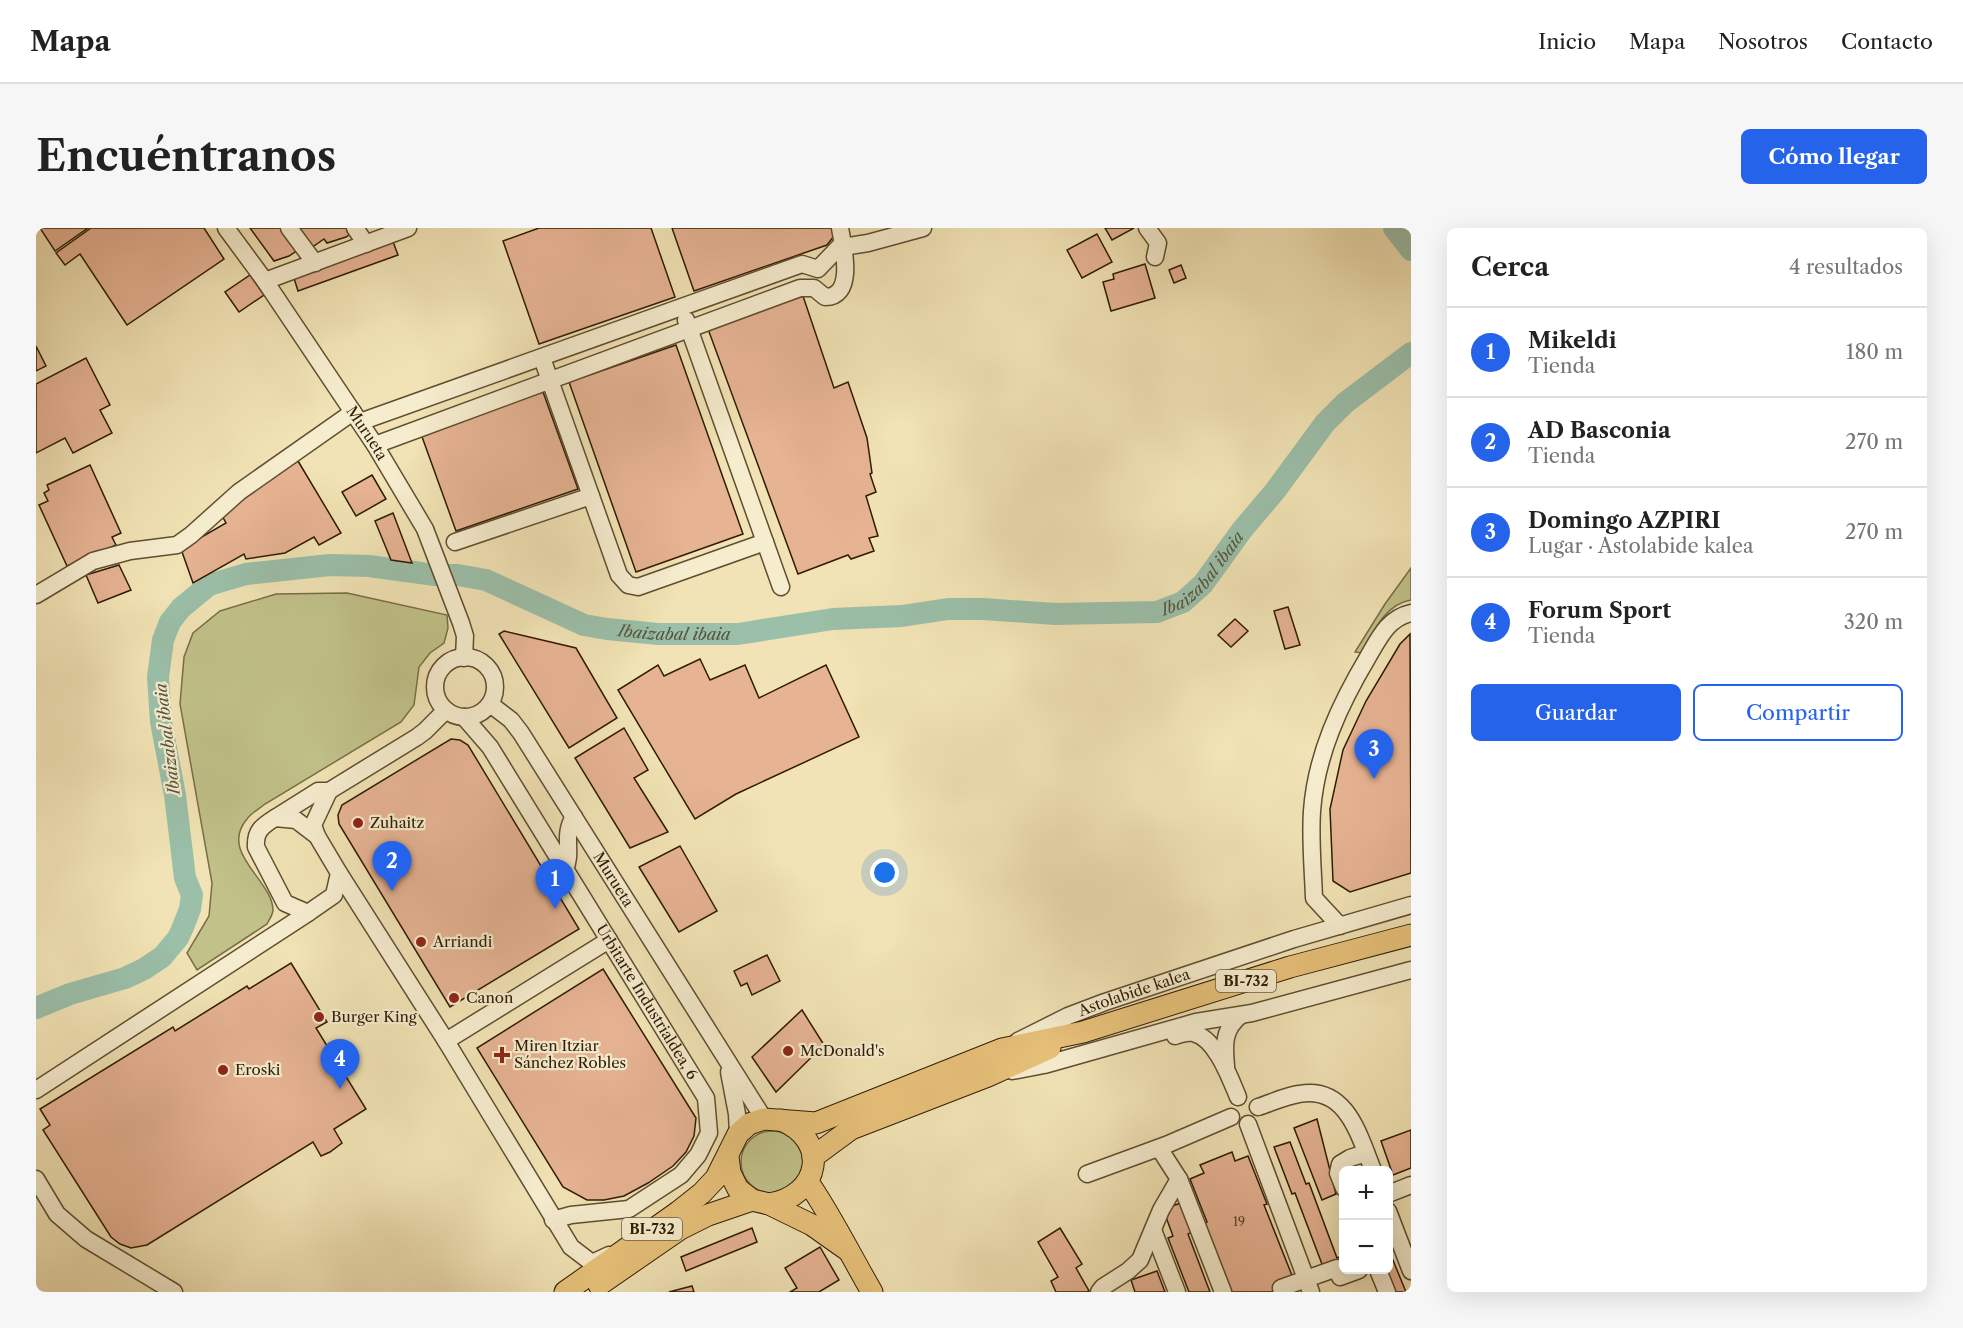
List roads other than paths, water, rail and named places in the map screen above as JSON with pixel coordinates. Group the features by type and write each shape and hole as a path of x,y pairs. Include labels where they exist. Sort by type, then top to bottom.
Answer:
{"main road":[{"name":"BI-732","path":"771,1119 816,1123 1002,1049 1083,1032 1290,967 1411,934"},
{"name":"BI-732","path":"813,1157 851,1129 988,1076 1083,1032"},
{"path":"738,1134 749,1124 771,1119 795,1126 807,1139 813,1157 813,1170 808,1182 873,1292"},
{"name":"BI-732","path":"566,1292 678,1212 702,1192 716,1178 738,1134"},
{"path":"728,1156 730,1173 738,1189 812,1225 846,1249"},
{"name":"BI-732","path":"588,1292 680,1229 708,1215 761,1202 785,1202 798,1194 808,1182"}],"street":[{"name":"Murueta","path":"226,228 265,281 375,445 425,529 465,636 464,658"},
{"path":"289,228 315,263"},
{"path":"355,228 366,244"},
{"path":"265,281 408,228"},
{"path":"842,239 868,243 923,228"},
{"path":"1147,228 1158,243 1155,257"},
{"path":"814,288 813,278 818,269 842,239"},
{"path":"375,445 800,288 814,288 825,297 834,295 841,289 846,265 842,239"},
{"path":"36,595 93,561 130,551 177,545 239,492 356,417 542,358 802,264 818,269 827,266 836,268 843,279"},
{"path":"681,308 781,587"},
{"path":"542,358 619,575 628,585 638,587 765,542"},
{"path":"455,542 591,496"},
{"path":"1340,926 1314,898 1312,810 1323,751 1338,712 1384,630 1399,615 1411,613"},
{"path":"464,658 482,663 489,669 495,686 490,704 474,716 454,715 446,710 436,695 437,677 447,663 464,658"},
{"name":"Murueta","path":"490,704 511,720 521,733 728,1062 771,1119"},
{"path":"302,916 285,903 256,847 256,837 261,826 318,791 329,791 417,737 446,710"},
{"name":"Urbitarte Industrialdea, 6","path":"464,717 490,747 706,1098 709,1133 698,1155 681,1176 629,1209 571,1215 553,1220"},
{"path":"329,791 313,825 317,836 446,1041 553,1220 571,1247 592,1263 626,1248"},
{"path":"565,869 568,863 568,826 574,817"},
{"path":"275,818 296,820 317,836"},
{"path":"36,1090 334,895 339,873"},
{"path":"281,929 285,903"},
{"name":"Astolabide kalea","path":"1002,1049 1068,1016 1106,1002 1411,905"},
{"path":"446,1041 609,940"},
{"path":"988,1076 1044,1065 1196,1022 1241,1015 1411,970"},
{"path":"1238,1098 1226,1066 1224,1040 1234,1021 1241,1015"},
{"path":"1121,1043 1131,1045 1193,1033 1205,1039 1226,1066"},
{"name":"Murueta","path":"728,1062 738,1134"},
{"path":"1258,1107 1299,1094 1322,1094 1336,1100 1353,1121 1371,1166"},
{"path":"1250,1097 1258,1107 1258,1114 1248,1124 1239,1124 1231,1117 1230,1106 1238,1098 1250,1097"},
{"path":"1087,1174 1159,1148 1231,1117"},
{"path":"1248,1124 1308,1285"},
{"path":"1159,1148 1179,1179 1223,1292"},
{"path":"1340,1166 1350,1158 1366,1153"},
{"path":"36,1179 57,1214 86,1239 174,1292"},
{"path":"1099,1292 1140,1260 1161,1210 1179,1179"},
{"path":"1393,1192 1411,1185"},
{"path":"1392,1220 1410,1265"},
{"path":"1153,1230 1177,1292"},
{"path":"1282,1292 1281,1288 1308,1285 1336,1268 1339,1274"},
{"path":"1380,1274 1387,1292"}],"waterway":[{"name":"Ibaizabal ibaia","path":"1394,228 1411,250"},
{"name":"Ibaizabal ibaia","path":"36,1008 70,994 125,978 144,969 162,957 178,938 183,927 190,909 192,895 185,878 175,795 161,722 158,677 163,640 170,622 181,608 209,585 246,574 330,565 369,566 435,575 458,575 486,580 584,625 658,634 738,634 833,619 902,616 948,609 1055,614 1157,612 1183,602 1203,584 1325,423 1345,403 1411,353"}],"place":[{"name":"Domingo AZPIRI","path":"1374,779"},
{"name":"Zuhaitz","path":"358,823"},
{"name":"AD Basconia","path":"392,891"},
{"name":"Mikeldi","path":"555,909"},
{"name":"Arriandi","path":"421,942"},
{"name":"Canon","path":"454,998"},
{"name":"Burger King","path":"319,1017"},
{"name":"McDonald's","path":"788,1051"},
{"name":"Miren Itziar Sánchez Robles","path":"502,1055"},
{"name":"Eroski","path":"223,1070"},
{"name":"Forum Sport","path":"340,1089"}]}
